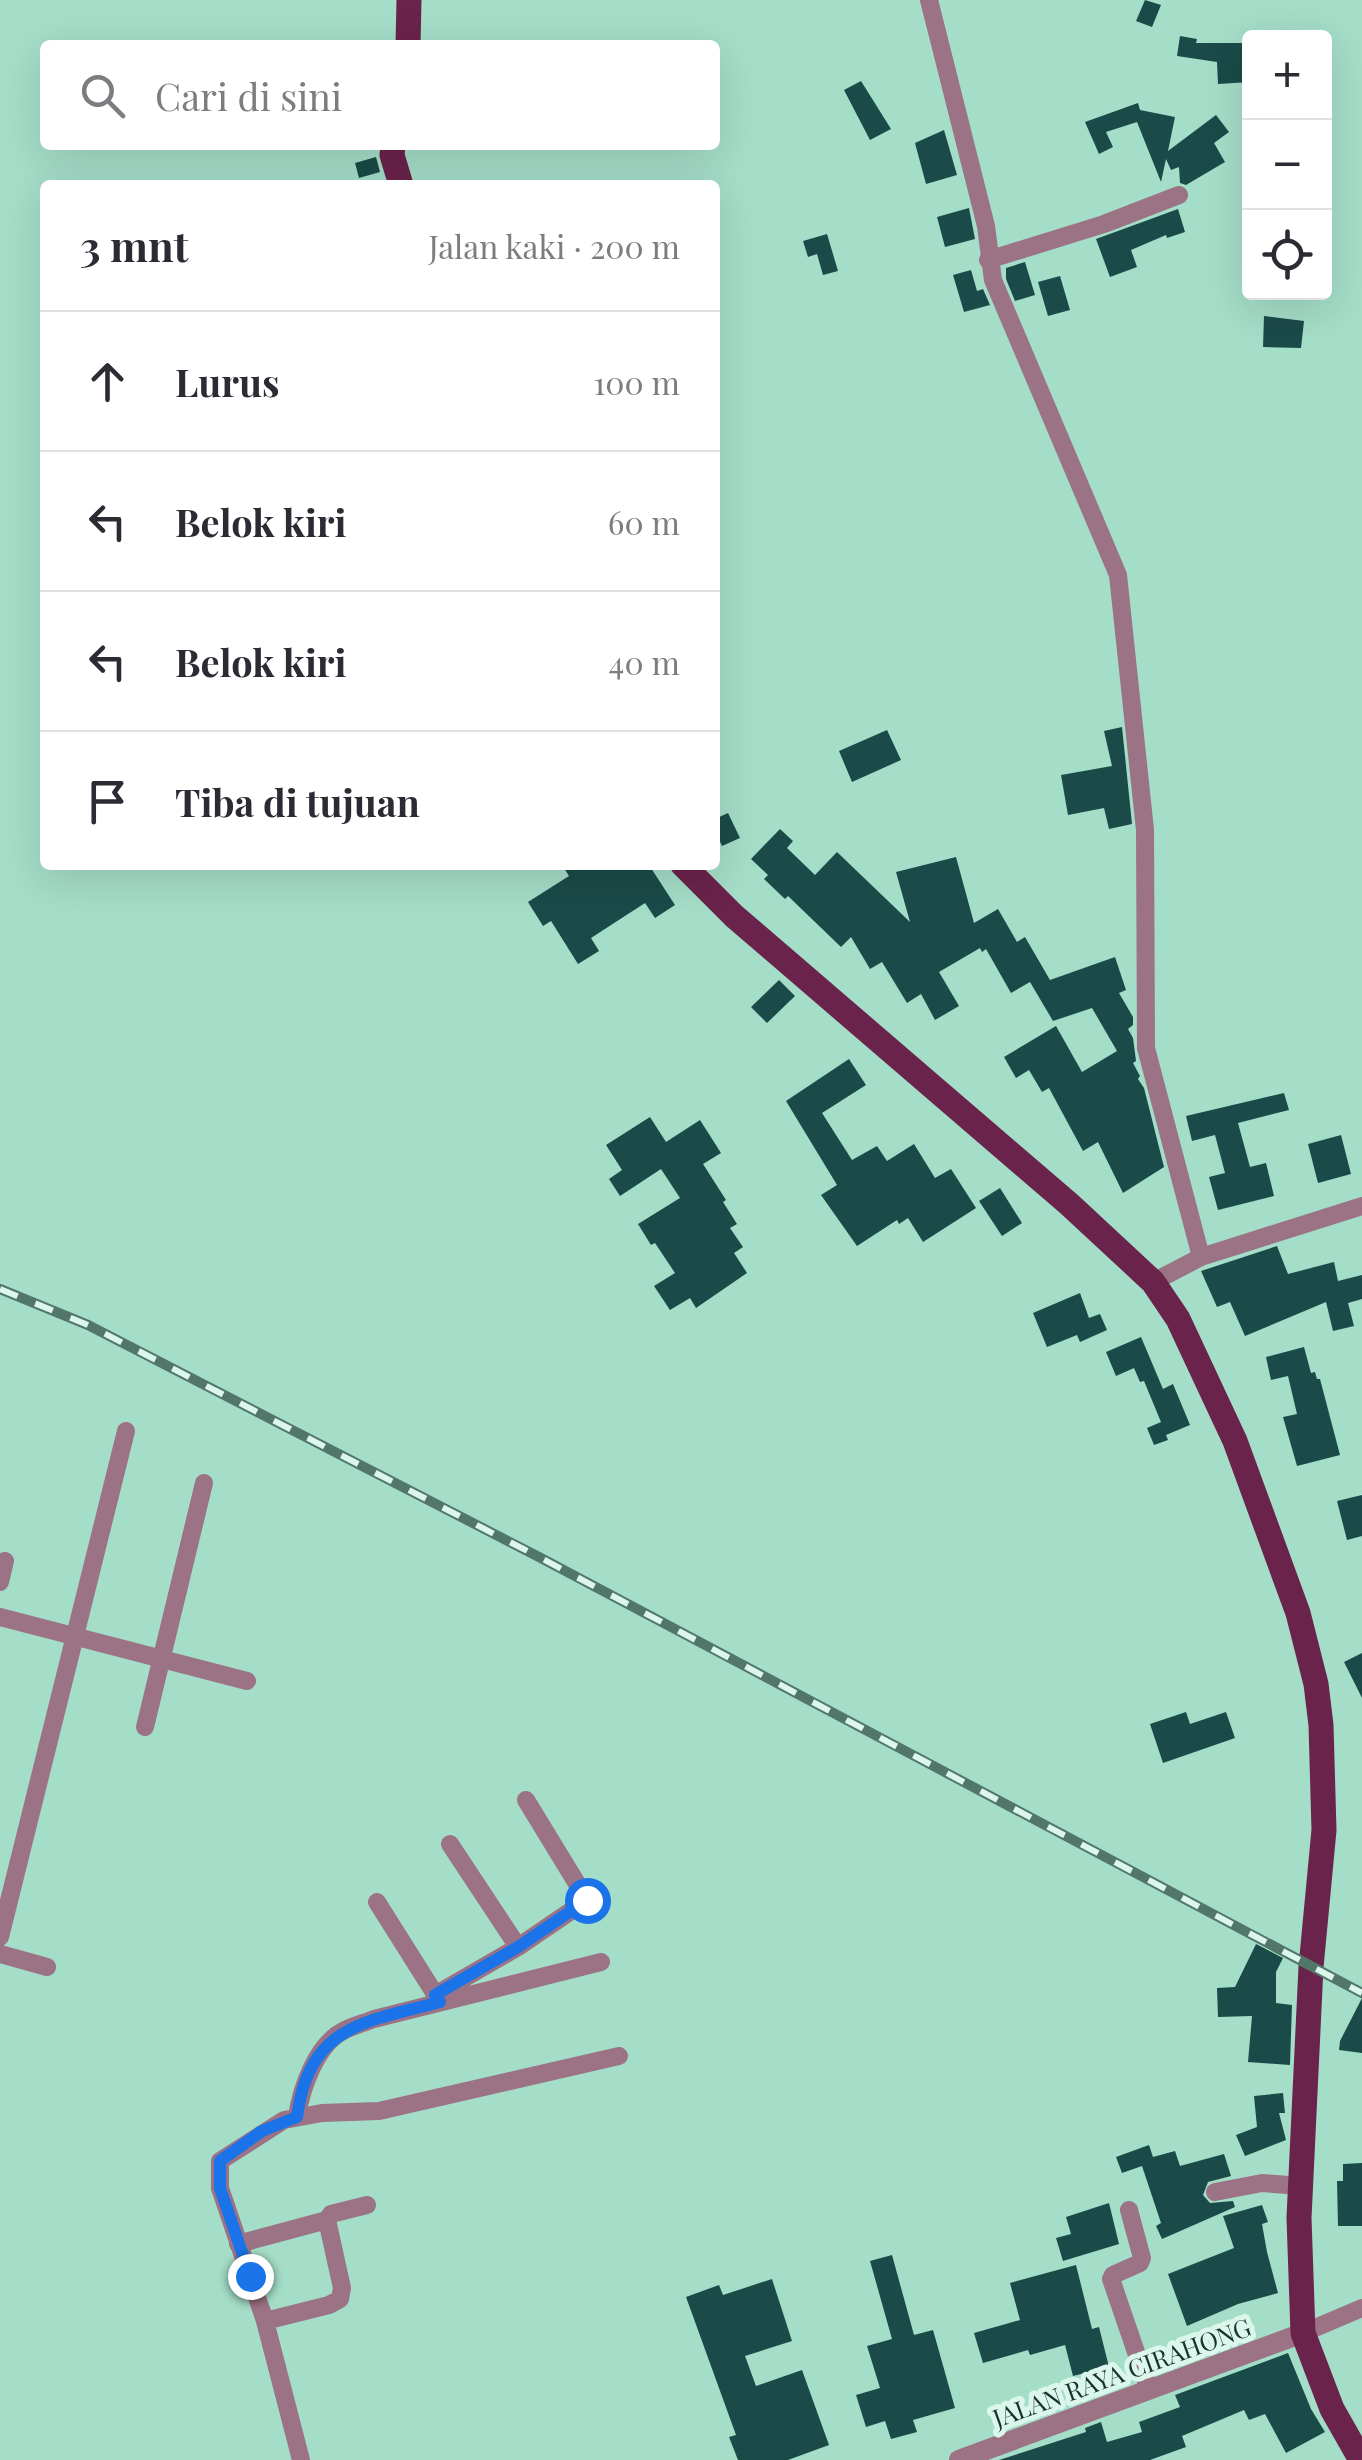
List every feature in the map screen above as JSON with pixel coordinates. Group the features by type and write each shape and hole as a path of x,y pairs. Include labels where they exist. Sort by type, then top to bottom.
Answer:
{"main road":[{"path":"408,40 409,0"},
{"path":"393,150 400,180"},
{"path":"687,870 734,916 1153,1282 1178,1319 1236,1441 1293,1599 1316,1684 1324,1830 1311,1967 1301,2186 1303,2333 1332,2409 1361,2460"}],"street":[{"path":"930,0 986,226 993,280 1118,575 1145,830 1146,1048 1201,1256"},
{"path":"988,260 1104,224 1179,195"},
{"path":"1153,1282 1201,1256 1362,1206"},
{"path":"0,1937 126,1431"},
{"path":"145,1727 204,1483"},
{"path":"0,1582 5,1561"},
{"path":"0,1617 247,1681"},
{"path":"438,1999 587,1900 526,1800"},
{"path":"450,1844 518,1947"},
{"path":"378,1902 438,1999"},
{"path":"0,1954 48,1967"},
{"path":"297,2117 309,2075 329,2041 341,2032 438,1999 601,1962"},
{"path":"300,2460 265,2320 220,2188 220,2161 262,2131 297,2117 380,2111 619,2056"},
{"path":"1215,2192 1262,2183 1301,2186"},
{"path":"265,2320 340,2299 342,2288 327,2220 330,2214 367,2205"},
{"path":"1130,2210 1142,2258 1140,2263 1112,2275 1111,2279 1148,2390"},
{"path":"238,2244 327,2220"},
{"path":"1303,2333 1362,2308"},
{"name":"JALAN RAYA CIRAHONG","path":"959,2460 1303,2333"}],"building":[{"path":"1145,0 1161,5 1152,27 1136,21"},
{"path":"1180,36 1197,39 1196,43 1242,43 1242,82 1218,84 1217,62 1177,56"},
{"path":"861,81 891,129 870,140 844,90"},
{"path":"1138,103 1140,110 1175,117 1168,151 1216,115 1229,132 1214,143 1225,162 1186,185 1180,183 1179,167 1171,170 1166,159 1161,182 1137,122 1106,132 1113,147 1099,154 1085,122"},
{"path":"944,130 957,175 926,184 915,143"},
{"path":"376,157 380,172 359,178 355,163"},
{"path":"969,208 975,239 945,247 937,217"},
{"path":"1178,209 1185,232 1167,238 1166,235 1131,250 1137,267 1110,277 1096,239"},
{"path":"827,234 838,271 823,275 817,254 808,257 803,241"},
{"path":"1025,262 1035,295 1015,301 1006,268"},
{"path":"971,270 977,291 983,289 990,305 964,312 953,275"},
{"path":"1060,276 1070,310 1048,316 1038,282"},
{"path":"1264,316 1304,321 1301,348 1263,347"},
{"path":"1122,727 1132,824 1109,829 1104,808 1068,815 1061,775 1112,766 1104,731"},
{"path":"887,730 901,760 852,782 839,751"},
{"path":"728,813 740,838 722,846 720,841 720,817"},
{"path":"780,829 793,841 787,848 815,875 837,852 910,922 896,872 956,857 974,923 998,909 1017,942 1025,937 1050,980 1115,957 1126,990 1119,993 1133,1017 1133,1025 1128,1029 1133,1038 1133,1063 1144,1088 1164,1167 1123,1193 1098,1142 1083,1151 1049,1088 1042,1092 1029,1070 1016,1078 1004,1057 1056,1026 1082,1072 1117,1051 1092,1008 1053,1021 1030,982 1011,993 986,949 982,952 980,948 939,972 959,1006 935,1020 921,994 907,1003 882,962 870,969 851,937 841,947 788,896 785,899 764,879 768,875 751,859"},
{"path":"565,870 652,870 675,905 655,918 645,903 591,938 599,951 578,964 551,921 543,926 528,902 569,876"},
{"path":"779,980 795,996 767,1023 751,1007"},
{"path":"849,1059 866,1085 822,1113 852,1160 877,1146 887,1161 914,1144 935,1178 951,1169 976,1208 923,1242 908,1218 899,1224 897,1220 857,1246 821,1195 837,1185 786,1101"},
{"path":"1284,1093 1289,1110 1238,1123 1250,1167 1266,1163 1274,1196 1218,1210 1209,1177 1225,1173 1215,1135 1192,1141 1186,1116"},
{"path":"650,1117 666,1142 700,1120 721,1153 703,1164 737,1224 730,1228 743,1247 734,1253 747,1273 696,1308 690,1298 670,1310 654,1286 675,1273 638,1224 680,1198 661,1169 620,1196 609,1179 622,1170 606,1145"},
{"path":"1341,1135 1351,1174 1318,1183 1308,1144"},
{"path":"1000,1188 1022,1223 1002,1236 979,1201"},
{"path":"1277,1246 1288,1274 1334,1262 1338,1281 1362,1275 1362,1299 1348,1303 1354,1326 1333,1331 1326,1302 1245,1336 1230,1302 1217,1307 1201,1271"},
{"path":"1080,1293 1089,1318 1100,1314 1107,1330 1080,1342 1077,1335 1047,1347 1033,1313"},
{"path":"1141,1337 1163,1389 1173,1384 1190,1425 1154,1445 1147,1428 1161,1422 1144,1381 1140,1382 1134,1368 1116,1376 1106,1352"},
{"path":"1304,1347 1311,1373 1315,1372 1320,1379 1340,1455 1297,1466 1283,1417 1297,1414 1288,1376 1271,1380 1266,1357"},
{"path":"1362,1495 1362,1536 1347,1540 1337,1501"},
{"path":"1362,1653 1362,1698 1344,1662"},
{"path":"1186,1712 1190,1724 1226,1712 1235,1738 1163,1763 1150,1724"},
{"path":"1256,1944 1283,1958 1276,1972 1276,2003 1292,2005 1290,2065 1248,2062 1252,2016 1218,2017 1217,1988 1235,1987"},
{"path":"1362,1998 1362,2053 1339,2050 1340,2041"},
{"path":"1283,2093 1285,2113 1279,2113 1286,2140 1245,2156 1236,2135 1257,2127 1254,2096"},
{"path":"1149,2145 1153,2157 1175,2151 1180,2166 1224,2154 1231,2176 1208,2182 1203,2195 1210,2203 1233,2201 1235,2207 1162,2239 1156,2226 1161,2223 1142,2166 1122,2173 1116,2157"},
{"path":"1362,2163 1362,2226 1338,2226 1337,2181 1343,2181 1343,2164"},
{"path":"1109,2203 1119,2244 1063,2261 1056,2238 1071,2234 1066,2217"},
{"path":"1262,2205 1268,2222 1262,2224 1267,2252 1278,2293 1238,2304 1187,2326 1168,2274 1234,2248 1223,2216"},
{"path":"892,2255 914,2335 933,2330 955,2408 913,2420 917,2432 891,2439 885,2421 866,2427 856,2395 880,2388 867,2346 892,2339 870,2261"},
{"path":"1076,2265 1092,2329 1099,2327 1109,2367 1073,2376 1065,2345 1030,2355 1028,2350 983,2363 974,2333 1020,2320 1010,2283"},
{"path":"772,2279 792,2341 745,2356 756,2386 802,2370 829,2445 788,2460 738,2460 729,2437 736,2435 686,2297 719,2285 723,2295"},
{"path":"1288,2353 1325,2432 1286,2453 1265,2414 1249,2420 1244,2410 1182,2436 1186,2447 1150,2460 999,2460 1086,2432 1085,2428 1101,2422 1107,2442 1142,2432 1139,2422 1180,2407 1175,2395"}],"railway":[{"path":"0,1289 88,1325 539,1557 1362,1993"}],"route":[{"path":"250,2276 220,2188 220,2161 262,2131 297,2117 309,2075 329,2041 341,2032 440,2002 435,1995 518,1947 587,1900"}]}
